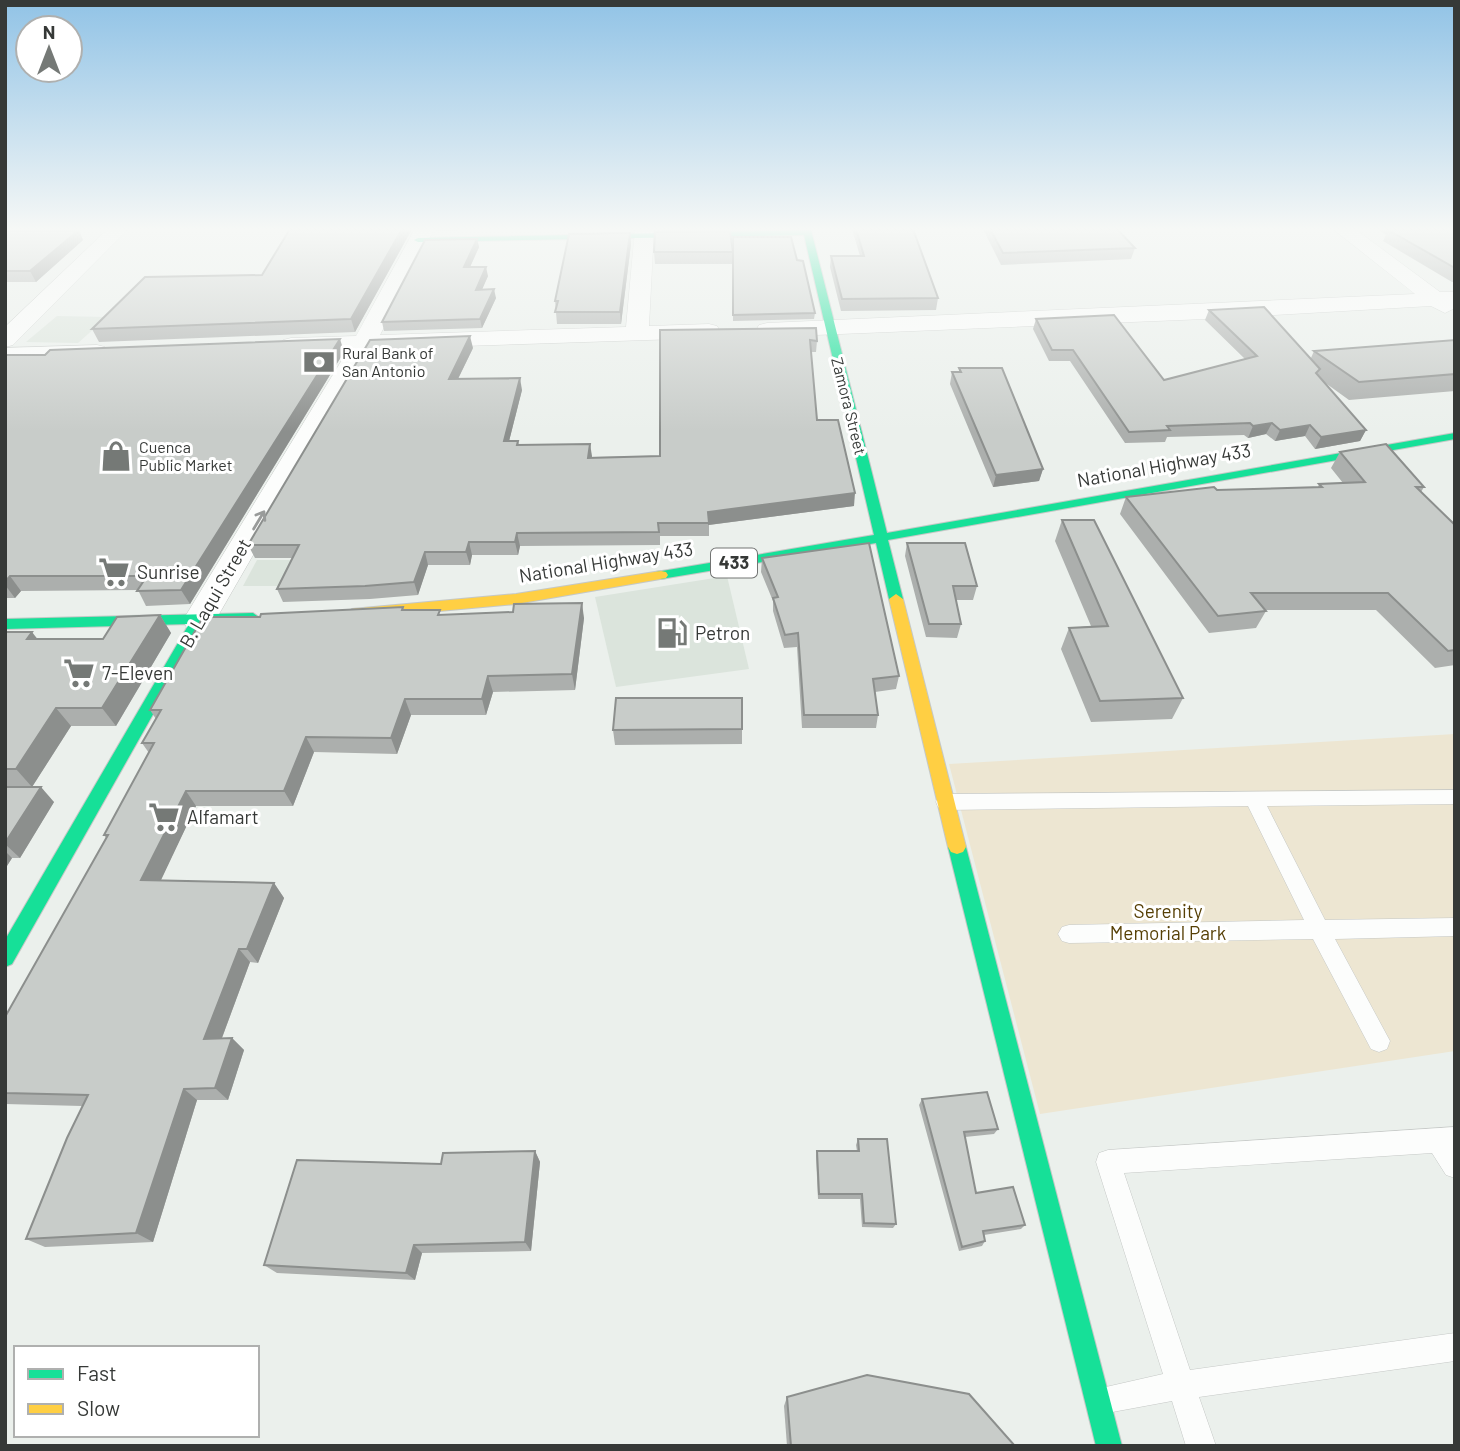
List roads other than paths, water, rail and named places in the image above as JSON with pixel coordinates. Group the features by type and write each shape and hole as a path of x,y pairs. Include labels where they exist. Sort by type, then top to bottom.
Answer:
{"street":[{"path":"5,340 50,297"},
{"name":"B. Laqui Street","path":"5,958 199,620 364,343 388,297"},
{"path":"637,332 640,297"},
{"name":"Zamora Street","path":"823,297 945,802 1109,1446"},
{"path":"267,346 637,332 830,330 1449,304"},
{"path":"5,312 35,312"},
{"path":"5,355 116,351"},
{"name":"National Highway 433","path":"330,615 516,599 883,539 1195,480 1455,436"},
{"path":"5,624 265,618"}],"lane":[{"path":"945,802 1455,797"},
{"path":"1254,800 1379,1041"},
{"path":"1069,934 1455,927"},
{"path":"1201,1446 1108,1162 1447,1140 1455,1166"},
{"path":"1097,1400 1183,1385 1455,1347"}],"place":[{"name":"Rural Bank of San Antonio","path":"319,362"},
{"name":"Cuenca Public Market","path":"116,456"},
{"name":"Sunrise","path":"114,572"},
{"name":"Petron","path":"672,633"},
{"name":"7-Eleven","path":"79,673"},
{"name":"Alfamart","path":"164,817"}],"park label":[{"name":"Serenity Memorial Park","path":"1168,922"}]}
